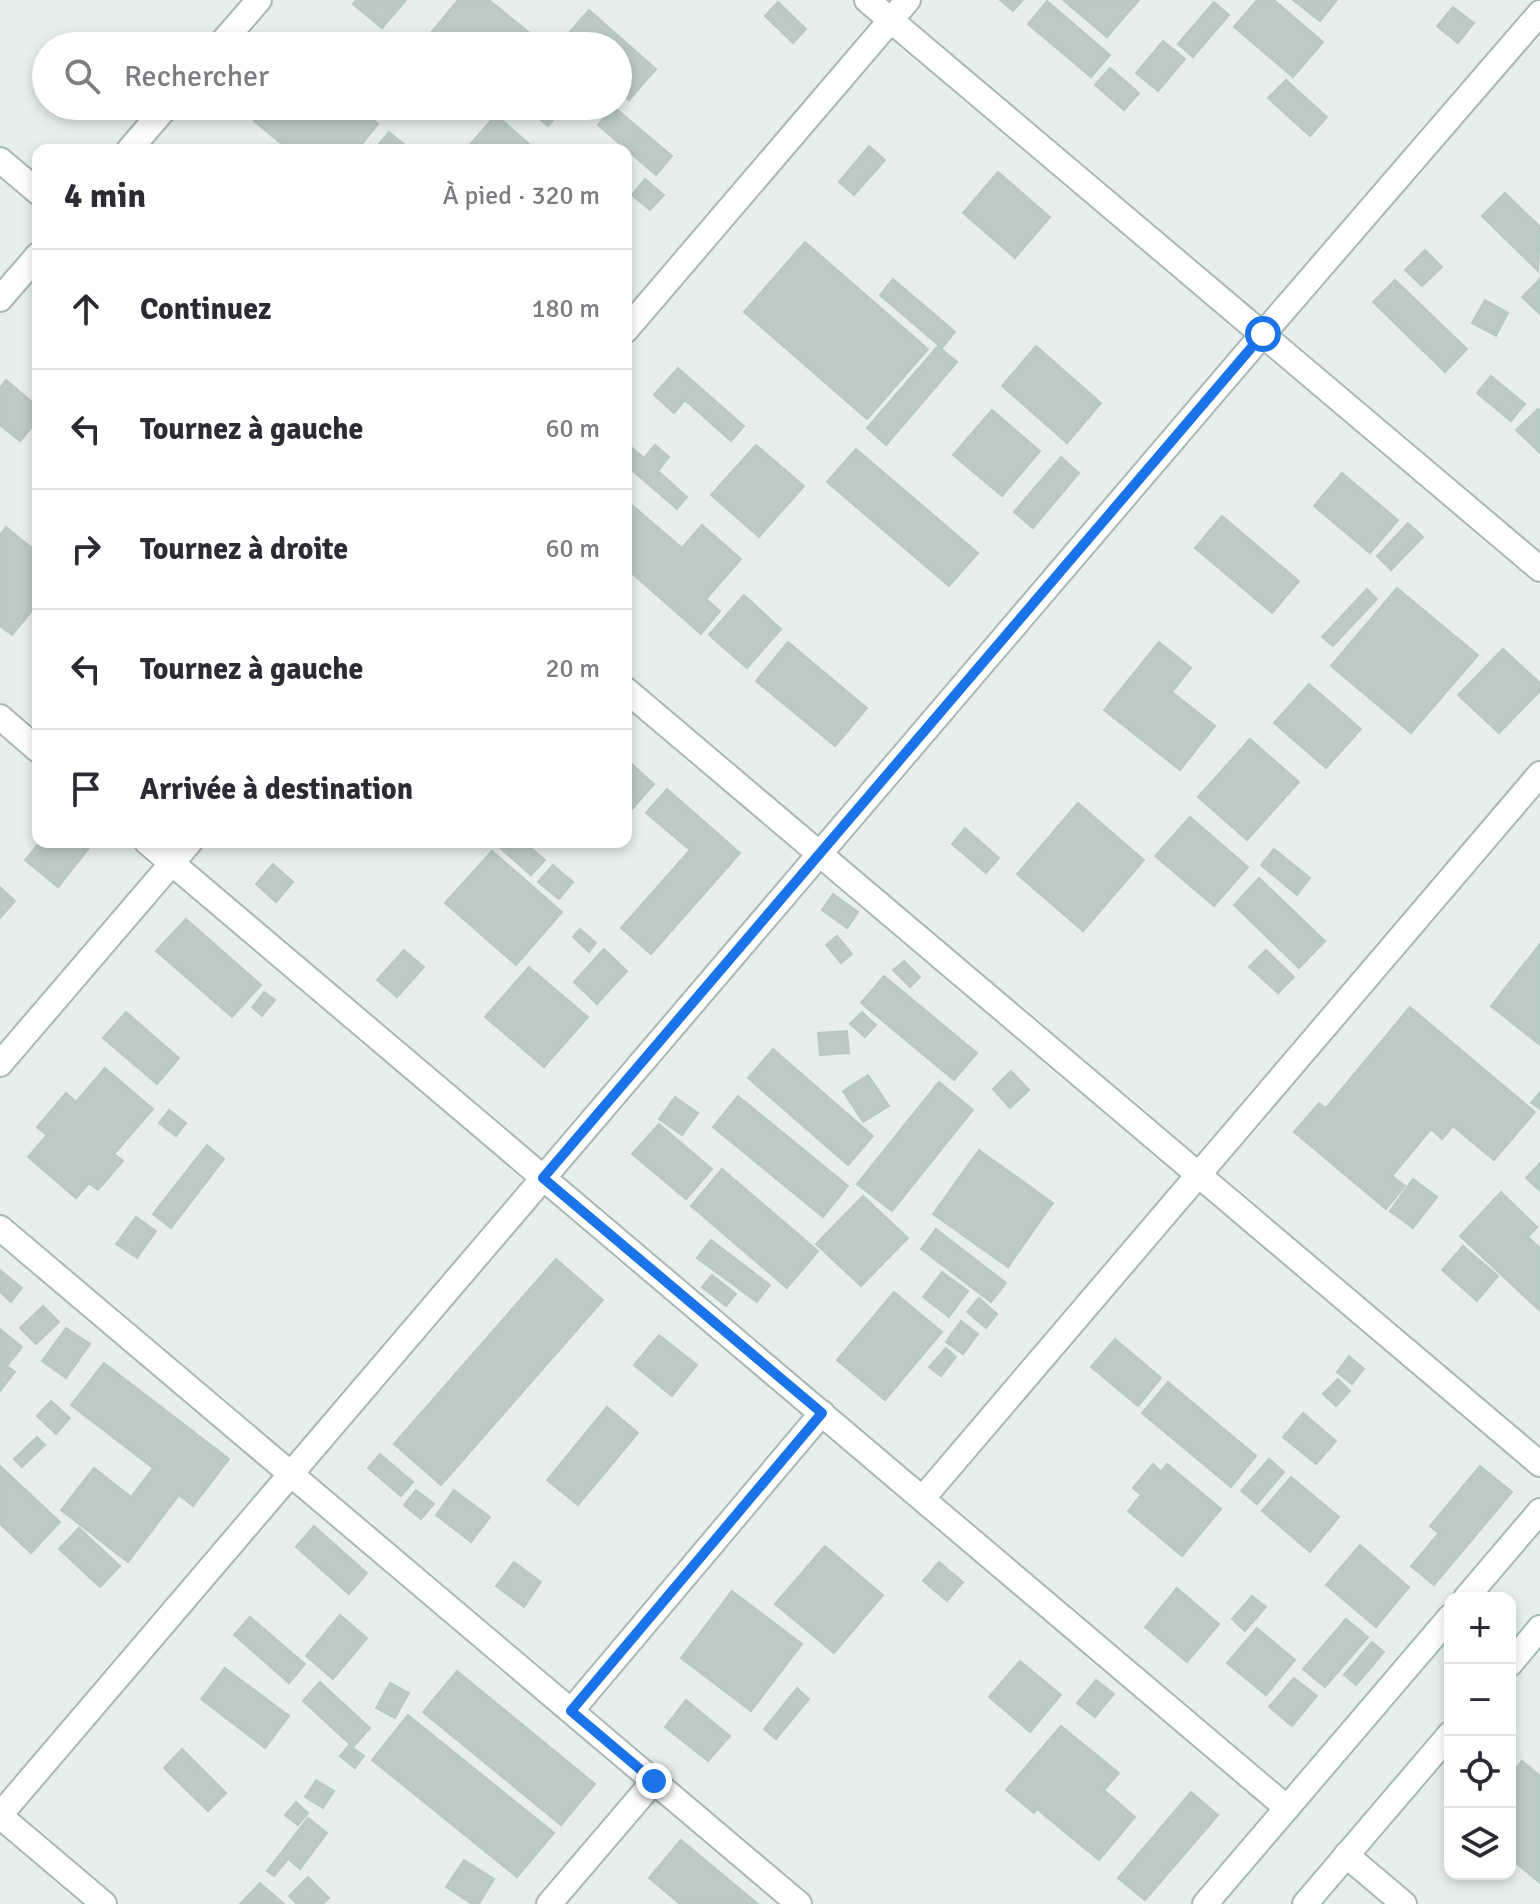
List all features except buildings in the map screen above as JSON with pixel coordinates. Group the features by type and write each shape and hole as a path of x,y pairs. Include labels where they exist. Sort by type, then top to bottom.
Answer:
{"street":[{"path":"231,32 259,0"},
{"path":"867,0 1540,569"},
{"path":"632,323 908,0"},
{"path":"104,1904 0,1815 1540,13"},
{"path":"134,144 155,120"},
{"path":"0,160 32,187"},
{"path":"0,299 32,262"},
{"path":"632,695 1540,1464"},
{"path":"0,717 32,745"},
{"path":"923,1498 1540,774"},
{"path":"154,848 1287,1808"},
{"path":"0,1064 185,848"},
{"path":"0,1228 799,1904"},
{"path":"571,1711 822,1413"},
{"path":"1471,1592 1540,1511"},
{"path":"1205,1904 1444,1624"},
{"path":"1516,1657 1540,1628"},
{"path":"1305,1904 1448,1736"},
{"path":"549,1904 654,1781"},
{"path":"1346,1855 1404,1904"}],"route":[{"path":"654,1781 571,1711 822,1413 543,1178 1263,334"}]}
